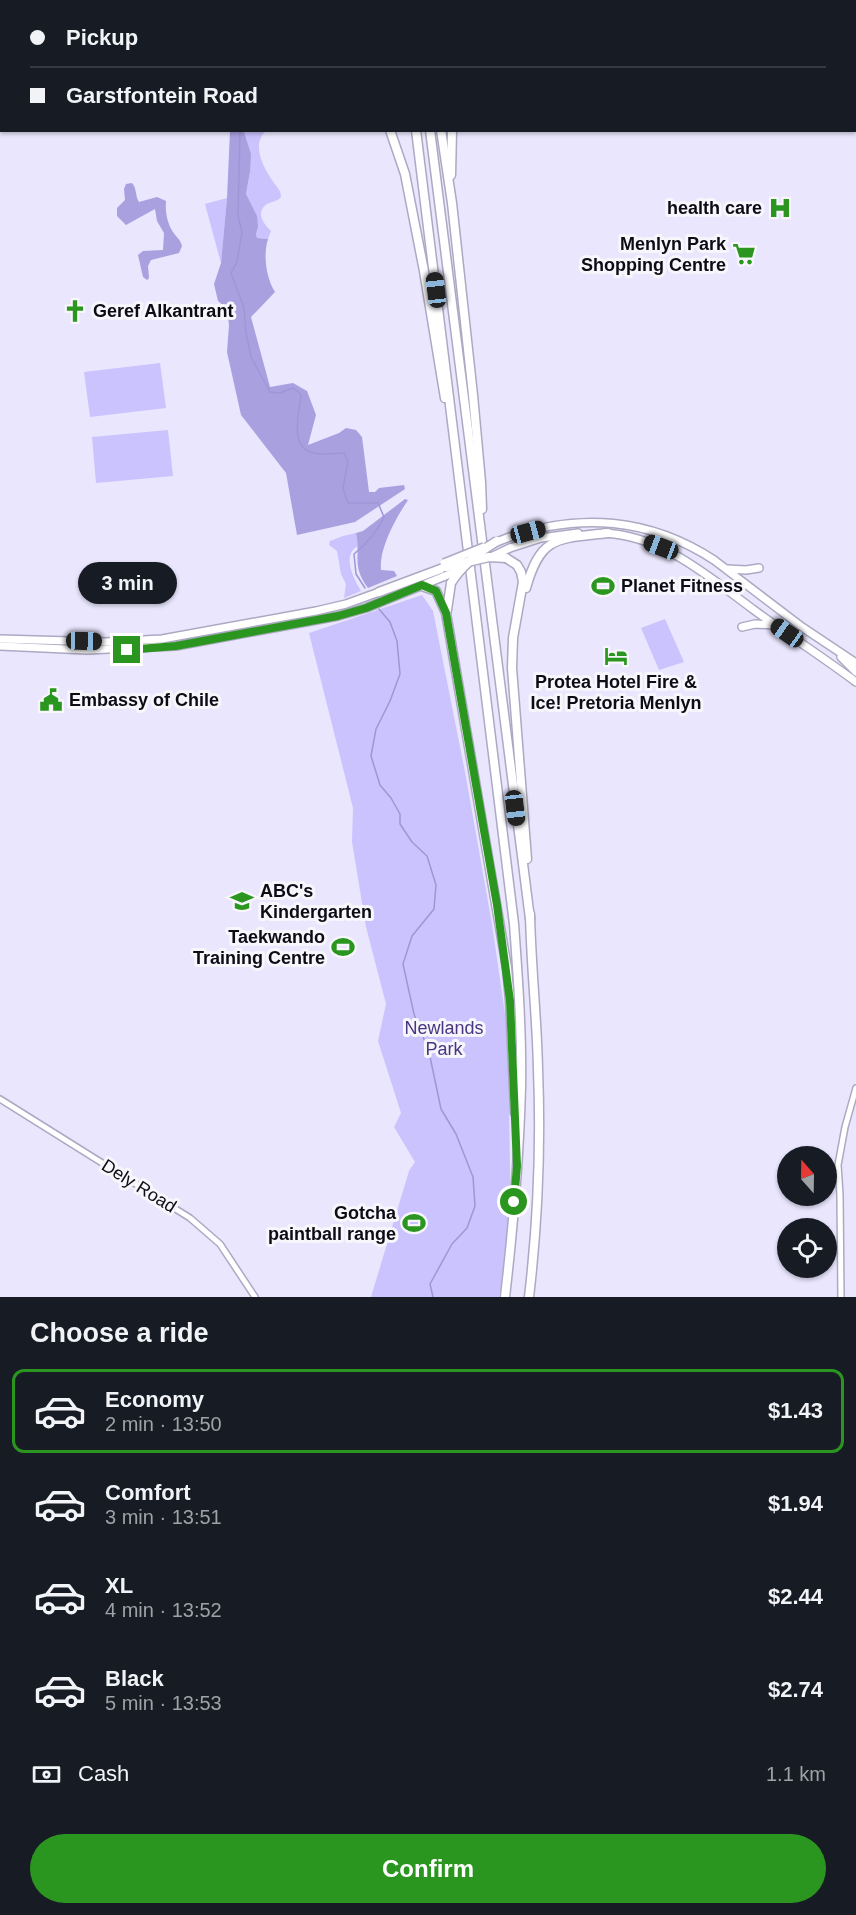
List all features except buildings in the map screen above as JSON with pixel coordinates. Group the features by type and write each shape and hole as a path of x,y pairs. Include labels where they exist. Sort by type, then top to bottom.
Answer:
{"highway":[{"path":"391,132 405,174 424,271 441,380 452,424"},
{"path":"416,132 514,924 520,1008 521,1087 512,1237 505,1297"},
{"path":"430,132 530,919"},
{"path":"441,132 452,203 480,463 482,504 480,535"},
{"path":"452,132 452,203"},
{"path":"516,621 534,562 546,548 565,538 608,534"},
{"path":"446,572 468,561 497,541"},
{"path":"379,592 460,569 468,561 489,557 506,558 517,565 522,576 513,638 512,668 526,837 538,1070 540,1157 536,1232 529,1297"},
{"path":"446,572 446,613 507,968 517,1166"},
{"path":"422,585 436,591 446,613"}],"main road":[{"path":"0,646 87,650 167,648 338,616 366,608 422,585 497,541 556,525 602,522 649,529 699,550 835,651 856,663"},
{"path":"460,569 510,548 562,534 608,534 647,542 695,566 856,682"},
{"path":"727,569 759,568"},
{"path":"0,639 105,642 162,639 316,611 379,592"},
{"path":"742,627 755,624 775,625"},
{"path":"835,651 856,672"}],"street":[{"path":"841,1297 838,1165 845,1127 856,1088"},
{"name":"Dely Road","path":"0,1100 190,1218 219,1244 255,1297"}],"green space":[{"path":"243,132 265,132 259,142 260,156 265,169 281,194 279,199 267,204 261,210 263,221 271,231 268,239 257,238 258,227 246,194 250,172"},
{"path":"227,198 221,263 205,204"},
{"path":"160,363 166,408 90,417 84,372"},
{"path":"168,430 173,476 96,483 92,437"},
{"path":"356,533 358,546 350,555 350,567 361,591 344,598 346,584 341,574 337,551 329,545 330,541"},
{"name":"Newlands Park","path":"422,595 433,611 465,772 492,924 508,1035 511,1237 499,1297 371,1297 409,1171 415,1162 394,1127 401,1113 378,1041 386,1004 366,927 352,842 353,808 309,633"},
{"path":"665,619 684,662 659,670 641,628"}],"shaded area":[{"path":"230,132 244,132 251,154 246,194 257,216 257,238 268,239 266,266 275,292 251,317 270,387 293,383 307,391 316,415 308,445 346,428 356,430 362,437 369,492 375,492 379,488 404,485 405,489 355,522 297,535 286,473 241,415 227,352 229,325 227,309 218,301 214,284 221,263"},
{"path":"132,183 139,202 157,197 166,201 169,225 182,246 179,253 151,260 147,280 143,277 138,255 143,251 163,250 164,233 157,221 155,209 126,225 117,216 117,208 125,200 126,184"},
{"path":"405,499 408,500 389,534 381,561 381,570 394,571 397,576 368,588 358,567 356,533 363,531"}],"waterway":[{"path":"240,132 238,216 242,232 237,262 231,273 244,308 251,357 270,392 280,393 293,388 301,394 297,426 300,442 304,448 318,454 344,453 348,461 343,488 348,503 378,503 384,517 372,537 354,554 356,574 365,588"},
{"path":"379,609 390,622 397,641 400,674 376,729 371,756 380,785 400,814 400,824 412,842 427,856 436,885 434,909 412,936 403,964 414,1014 429,1052 441,1109 456,1134 473,1177 475,1206 467,1228 452,1244 430,1284 433,1297"}],"place":[{"name":"health care","path":"780,208"},
{"name":"Menlyn Park Shopping Centre","path":"744,254"},
{"name":"Geref Alkantrant","path":"75,311"},
{"name":"Planet Fitness","path":"603,586"},
{"name":"Protea Hotel Fire & Ice! Pretoria Menlyn","path":"616,656"},
{"name":"Embassy of Chile","path":"51,700"},
{"name":"ABC's Kindergarten","path":"242,901"},
{"name":"Taekwando Training Centre","path":"343,947"},
{"name":"Gotcha paintball range","path":"414,1223"}],"route":[{"path":"127,650 167,648 338,616 366,608 422,585 433,588 439,594 446,613 507,968 517,1166 514,1202"}]}
